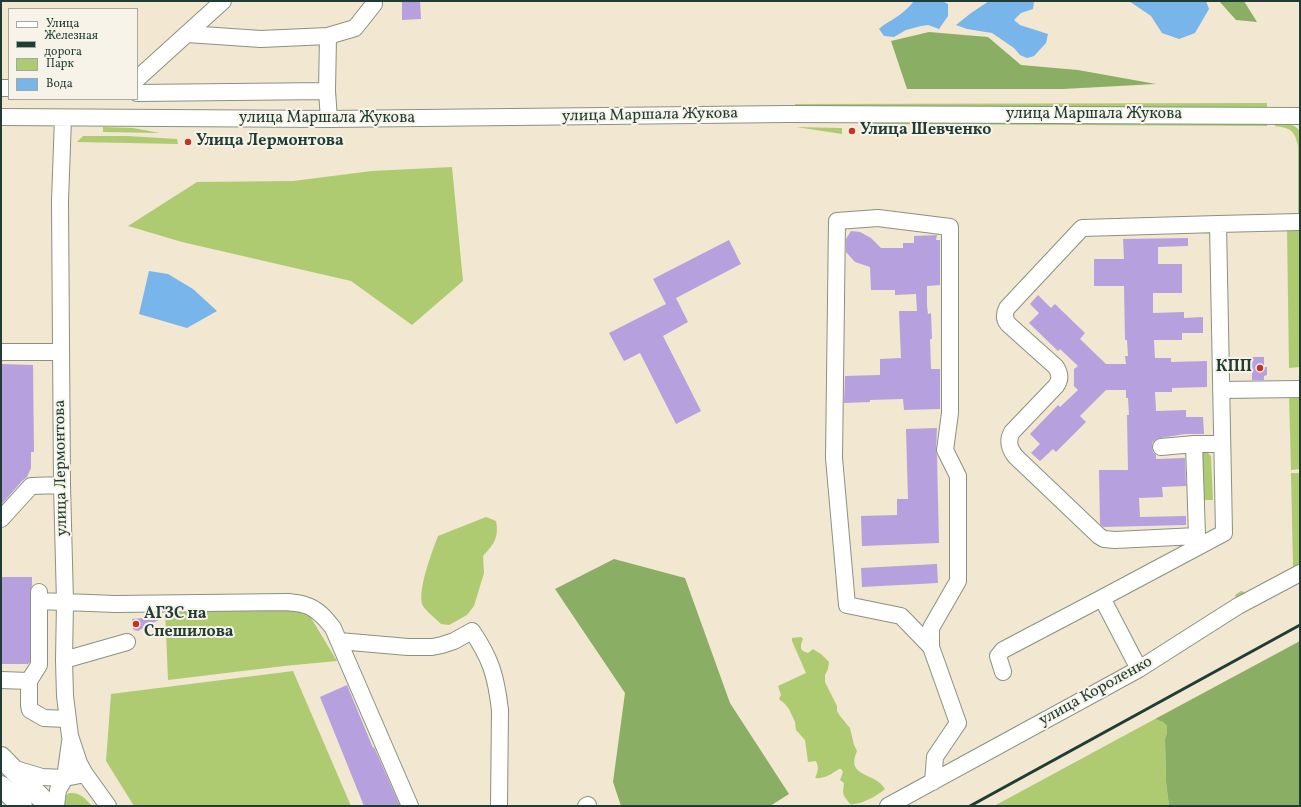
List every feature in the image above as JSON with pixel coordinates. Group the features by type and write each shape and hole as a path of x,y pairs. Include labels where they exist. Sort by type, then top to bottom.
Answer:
{"main road":[{"path":"6,763 49,806"},
{"path":"1,786 22,806"}],"street":[{"path":"138,78 223,1"},
{"path":"186,34 261,39 328,36 354,28 374,4 374,1"},
{"path":"328,36 327,91 329,119"},
{"path":"138,93 327,91"},
{"name":"улица Маршала Жукова","path":"1,117 329,119 788,114 1300,116"},
{"name":"улица Лермонтова","path":"63,118 60,201 61,352 65,602 64,660 67,719 70,736 79,763 108,806"},
{"path":"931,647 901,616 847,605 834,458 837,221 878,218 950,227 950,413 945,450 958,476 958,581 931,628 931,647 958,723 935,757 933,782"},
{"path":"1200,540 1104,539 1099,536 1015,456 1010,447 1009,437 1056,386 1060,377 1056,368 1008,324 1005,311 1082,228 1300,222"},
{"path":"1003,672 998,656 1003,650 1102,598 1200,540 1224,533 1220,390 1218,224"},
{"path":"1,352 61,352"},
{"path":"1220,390 1300,389"},
{"path":"1194,444 1200,540"},
{"path":"1161,447 1194,444 1222,444"},
{"path":"1,519 31,486 62,485"},
{"name":"улица Короленко","path":"888,806 1139,669 1238,606 1300,573"},
{"path":"67,719 44,718 30,710 29,681 38,665 39,597 65,602 115,604 288,602 306,605 317,611 333,628 410,806"},
{"path":"1102,598 1139,669"},
{"path":"338,640 408,647 432,647 454,641 472,630 483,647 492,666 498,695 500,710 499,806"},
{"path":"64,660 127,642"},
{"path":"1,680 29,681"},
{"path":"56,806 58,790 65,778 70,736"},
{"path":"6,763 42,777 65,778 85,774"}],"green space":[{"path":"1219,1 1244,1 1257,22 1236,20"},
{"path":"929,32 988,37 1021,65 1078,70 1156,84 1063,89 907,89 891,41"},
{"path":"1267,103 1267,108 795,109 795,104"},
{"path":"885,120 1267,122 1267,126 872,124"},
{"path":"1275,122 1292,125 1300,131 1300,217 1297,214 1297,141 1291,131 1275,126"},
{"path":"103,127 133,128 160,133 103,132"},
{"path":"796,127 842,128 842,134"},
{"path":"83,136 127,136 177,139 178,144 77,142"},
{"path":"452,167 463,281 412,325 351,281 182,242 128,226 197,182 293,181 372,171"},
{"path":"1287,228 1300,230 1300,367 1289,368"},
{"path":"1289,394 1300,395 1300,469 1291,470"},
{"path":"1201,449 1204,449 1211,456 1213,500 1203,500"},
{"path":"1291,473 1300,473 1300,569 1237,600 1235,595 1241,591 1247,593 1293,567"},
{"path":"486,517 496,521 497,532 493,544 483,556 484,573 474,606 467,615 449,625 441,624 423,606 421,600 423,582 438,536"},
{"path":"614,559 685,578 730,703 789,794 770,806 621,806 613,782 625,693 555,589"},
{"path":"165,608 300,608 310,616 337,661 168,680"},
{"path":"801,637 803,639 801,646 803,651 808,653 813,649 829,662 825,675 825,682 837,706 837,711 850,728 857,751 854,760 855,766 863,774 881,784 885,789 863,802 850,804 844,796 844,783 840,780 843,772 841,769 825,777 815,778 818,765 816,761 808,762 805,740 796,730 795,722 789,709 779,699 781,695 778,686 806,673 792,641 792,638"},
{"path":"1300,641 1300,806 1169,806 1166,782 1165,739 1167,726 1163,722 1155,719"},
{"path":"293,671 351,806 134,806 106,761 111,694"},
{"path":"1155,719 1163,722 1167,726 1165,739 1166,782 1169,806 994,806"},
{"path":"69,793 76,793 85,798 92,806 65,806 64,802"}],"water":[{"path":"914,1 942,1 948,4 948,16 939,29 928,25 906,30 894,37 884,36 879,29 901,14"},
{"path":"989,1 1034,1 1033,9 1021,13 1014,20 1020,25 1048,34 1046,43 1034,56 1027,58 1020,55 1014,48 992,33 967,29 956,25"},
{"path":"1129,1 1206,1 1209,9 1195,33 1179,39 1162,33 1151,16"},
{"path":"149,271 168,274 193,289 217,311 187,328 139,314"}],"building":[{"path":"402,1 420,1 421,19 402,20"},
{"path":"851,231 860,232 871,238 881,248 903,248 903,243 914,243 914,236 937,235 936,240 940,240 940,285 927,286 927,306 928,314 931,313 931,369 940,369 940,409 904,410 903,399 870,400 870,402 844,403 845,376 880,375 880,359 901,358 899,311 917,311 916,294 895,295 895,290 871,290 870,267 855,262 846,252 846,239"},
{"path":"1188,238 1188,246 1158,247 1158,264 1182,264 1182,293 1153,293 1153,313 1184,312 1184,318 1203,317 1203,333 1182,333 1182,340 1154,340 1155,358 1171,358 1171,362 1207,361 1207,387 1172,388 1172,392 1155,392 1156,411 1186,410 1186,417 1203,417 1204,434 1185,434 1155,440 1152,443 1152,447 1153,452 1156,455 1156,459 1185,458 1186,486 1162,487 1163,497 1139,498 1140,517 1186,516 1186,525 1103,527 1100,524 1099,470 1128,470 1127,415 1129,415 1126,390 1106,390 1080,416 1086,422 1056,452 1053,449 1040,461 1031,453 1040,444 1030,434 1058,405 1060,407 1078,390 1074,386 1074,369 1078,366 1060,349 1058,351 1029,323 1039,313 1030,304 1038,295 1051,308 1055,304 1085,333 1080,339 1106,364 1126,364 1125,356 1128,356 1127,340 1125,340 1124,286 1094,286 1094,259 1124,259 1123,239"},
{"path":"729,240 741,264 676,298 688,322 663,336 701,411 676,424 640,353 624,361 609,333 666,304 653,279"},
{"name":"КПП","path":"1252,357 1264,357 1264,367 1267,367 1267,375 1264,376 1264,380 1252,380"},
{"path":"1,364 33,365 34,452 31,452 31,468 27,477 1,505"},
{"path":"937,428 936,449 939,543 862,546 861,516 897,515 897,499 908,499 906,429"},
{"path":"937,564 938,583 862,587 861,568"},
{"path":"1,577 32,577 30,592 30,662 28,664 1,664"},
{"path":"166,616 138,631 133,629 132,619"},
{"path":"347,685 373,748 374,747 400,806 364,806 320,697"}],"railway":[{"path":"970,806 1300,625"}],"place":[{"name":"Улица Шевченко","path":"852,131"},
{"name":"Улица Лермонтова","path":"188,142"},
{"name":"КПП","path":"1260,368"},
{"name":"АГЗС на Спешилова","path":"136,624"}]}
